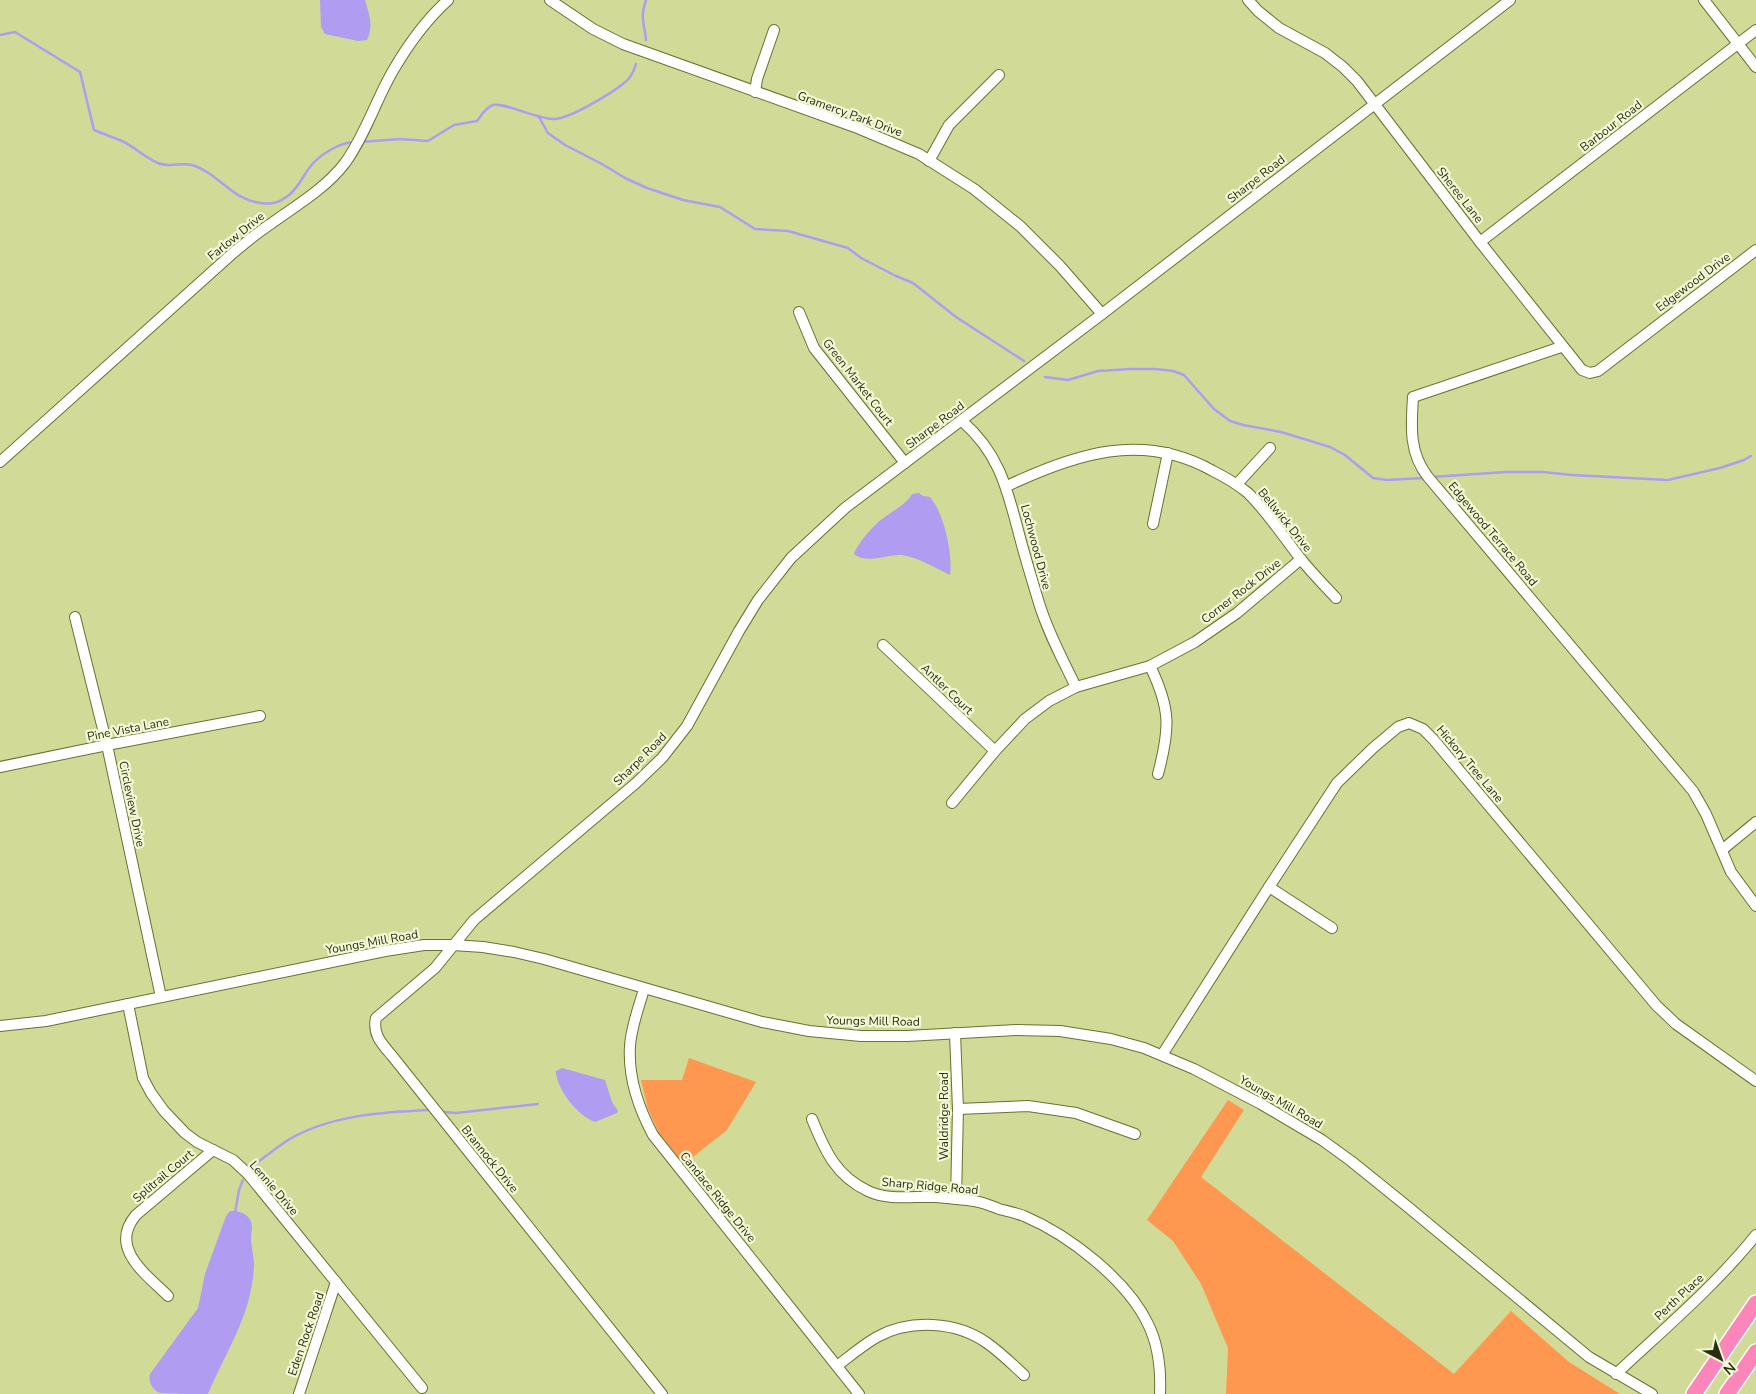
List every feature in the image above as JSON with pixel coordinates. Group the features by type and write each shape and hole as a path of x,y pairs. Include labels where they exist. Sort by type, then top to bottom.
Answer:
{"highway":[{"path":"1694,1394 1756,1303"},
{"path":"1727,1394 1756,1352"}],"street":[{"name":"Farlow Drive","path":"0,462 233,253 331,178 356,147 394,69 438,9 448,0"},
{"name":"Gramercy Park Drive","path":"550,0 593,29 623,44 855,127 890,141 930,161 974,189 1020,226 1060,266 1102,314"},
{"name":"Sheree Lane","path":"1248,0 1279,28 1325,53 1358,81 1578,368 1590,373 1598,371 1645,335"},
{"name":"Sharpe Road","path":"452,945 474,920 636,783 662,758 687,726 758,600 774,578 804,545 833,518 1510,0"},
{"path":"1704,0 1756,67"},
{"path":"755,92 757,79 774,30"},
{"name":"Barbour Road","path":"1480,242 1756,30"},
{"path":"930,161 949,125 998,75"},
{"name":"Edgewood Drive","path":"1645,335 1756,250"},
{"name":"Green Market Court","path":"799,312 814,348 905,463"},
{"name":"Edgewood Terrace Road","path":"1562,347 1413,398 1411,433 1415,451 1426,475 1693,791 1706,814 1722,850"},
{"name":"Lochwood Drive","path":"962,420 975,432 988,449 1007,486 1025,557 1045,621 1076,687"},
{"path":"1237,484 1270,448"},
{"name":"Bellwick Drive","path":"1007,486 1066,461 1100,452 1146,449 1182,456 1237,484 1262,509 1301,560 1336,598"},
{"path":"1153,524 1168,453"},
{"name":"Corner Rock Drive","path":"952,803 995,751 1025,719 1049,701 1076,687 1150,666 1195,642 1237,613 1301,560"},
{"name":"Circleview Drive","path":"75,617 107,745 161,997"},
{"name":"Antler Court","path":"883,645 995,751"},
{"path":"1150,666 1164,697 1166,712 1166,742 1158,774"},
{"name":"Pine Vista Lane","path":"0,767 260,716"},
{"name":"Hickory Tree Lane","path":"1162,1055 1337,783 1398,727 1409,723 1423,729 1433,739 1650,998 1676,1024 1756,1081"},
{"path":"1756,822 1722,850 1731,872 1756,906"},
{"path":"1269,887 1332,928"},
{"name":"Youngs Mill Road","path":"0,1026 46,1021 385,951 424,945 452,945 483,947 544,959 762,1022 809,1031 861,1036 1016,1030 1060,1031 1111,1039 1162,1055 1194,1069 1261,1104 1333,1147 1481,1266 1566,1340 1588,1357 1652,1394"},
{"name":"Brannock Drive","path":"452,945 435,968 376,1018 374,1025 377,1036 662,1394"},
{"name":"Candace Ridge Drive","path":"644,989 630,1044 630,1068 643,1116 653,1135 859,1394"},
{"name":"Lennie Drive","path":"128,1004 144,1078 151,1093 164,1111 197,1142 233,1160 248,1174 422,1388"},
{"name":"Waldridge Road","path":"955,1033 958,1109 956,1199"},
{"path":"958,1109 1028,1106 1076,1113 1135,1134"},
{"name":"Sharp Ridge Road","path":"812,1119 825,1151 837,1167 851,1181 870,1192 888,1197 936,1197 975,1201 1024,1216 1068,1240 1126,1289 1148,1324 1155,1340 1160,1361 1160,1394"},
{"name":"Splitrail Court","path":"168,1296 130,1256 126,1246 126,1231 136,1215 213,1150"},
{"name":"Perth Place","path":"1616,1374 1715,1280 1739,1256 1756,1235"},
{"name":"Eden Rock Road","path":"299,1394 336,1282"},
{"path":"837,1366 878,1337 902,1328 928,1325 959,1329 974,1335 987,1343 1024,1375"}],"shaded area":[{"path":"320,0 365,0 370,25 367,40 358,41 325,34 321,27"},
{"path":"919,493 930,497 943,523 949,545 950,575 908,556 896,555 866,559 855,555 854,553 859,544 874,526 903,505 912,494"},
{"path":"689,1058 756,1082 727,1130 684,1164 659,1133 648,1109 641,1080 682,1080"},
{"path":"562,1068 605,1080 612,1102 618,1111 617,1113 595,1122 582,1114 564,1094 560,1086 556,1071"},
{"path":"1228,1100 1244,1110 1201,1177 1454,1374 1511,1311 1569,1362 1620,1394 1226,1394 1228,1348 1201,1284 1173,1241 1147,1220"},
{"path":"230,1211 238,1211 248,1216 252,1227 251,1241 254,1265 249,1300 244,1316 208,1394 160,1393 151,1385 150,1374 198,1308 205,1274 226,1216"}],"waterway":[{"path":"646,0 643,16 646,40"},
{"path":"0,35 15,32 80,72 94,130 122,141 158,163 166,165 188,164 201,169 233,192 251,201 269,204 283,199 295,189 310,167 319,158 343,144 355,142"},
{"path":"361,142 400,139 428,141 454,125 477,121 493,105 504,106 546,118 560,118 590,105 618,87 630,77 636,64"},
{"path":"539,117 548,133 565,145 647,188 683,200 720,207 755,229 788,231 848,248 861,258 913,283 956,317 1024,361"},
{"path":"1045,377 1068,380 1098,371 1131,369 1173,371 1184,375 1214,409 1230,421 1281,432 1330,447 1345,455 1373,478 1387,480 1424,478"},
{"path":"1432,477 1506,472 1543,472 1668,480 1720,468 1751,456"},
{"path":"444,1112 456,1113 538,1104"},
{"path":"254,1165 288,1140 321,1125 357,1116 430,1110"},
{"path":"235,1213 239,1190 243,1180"}]}
